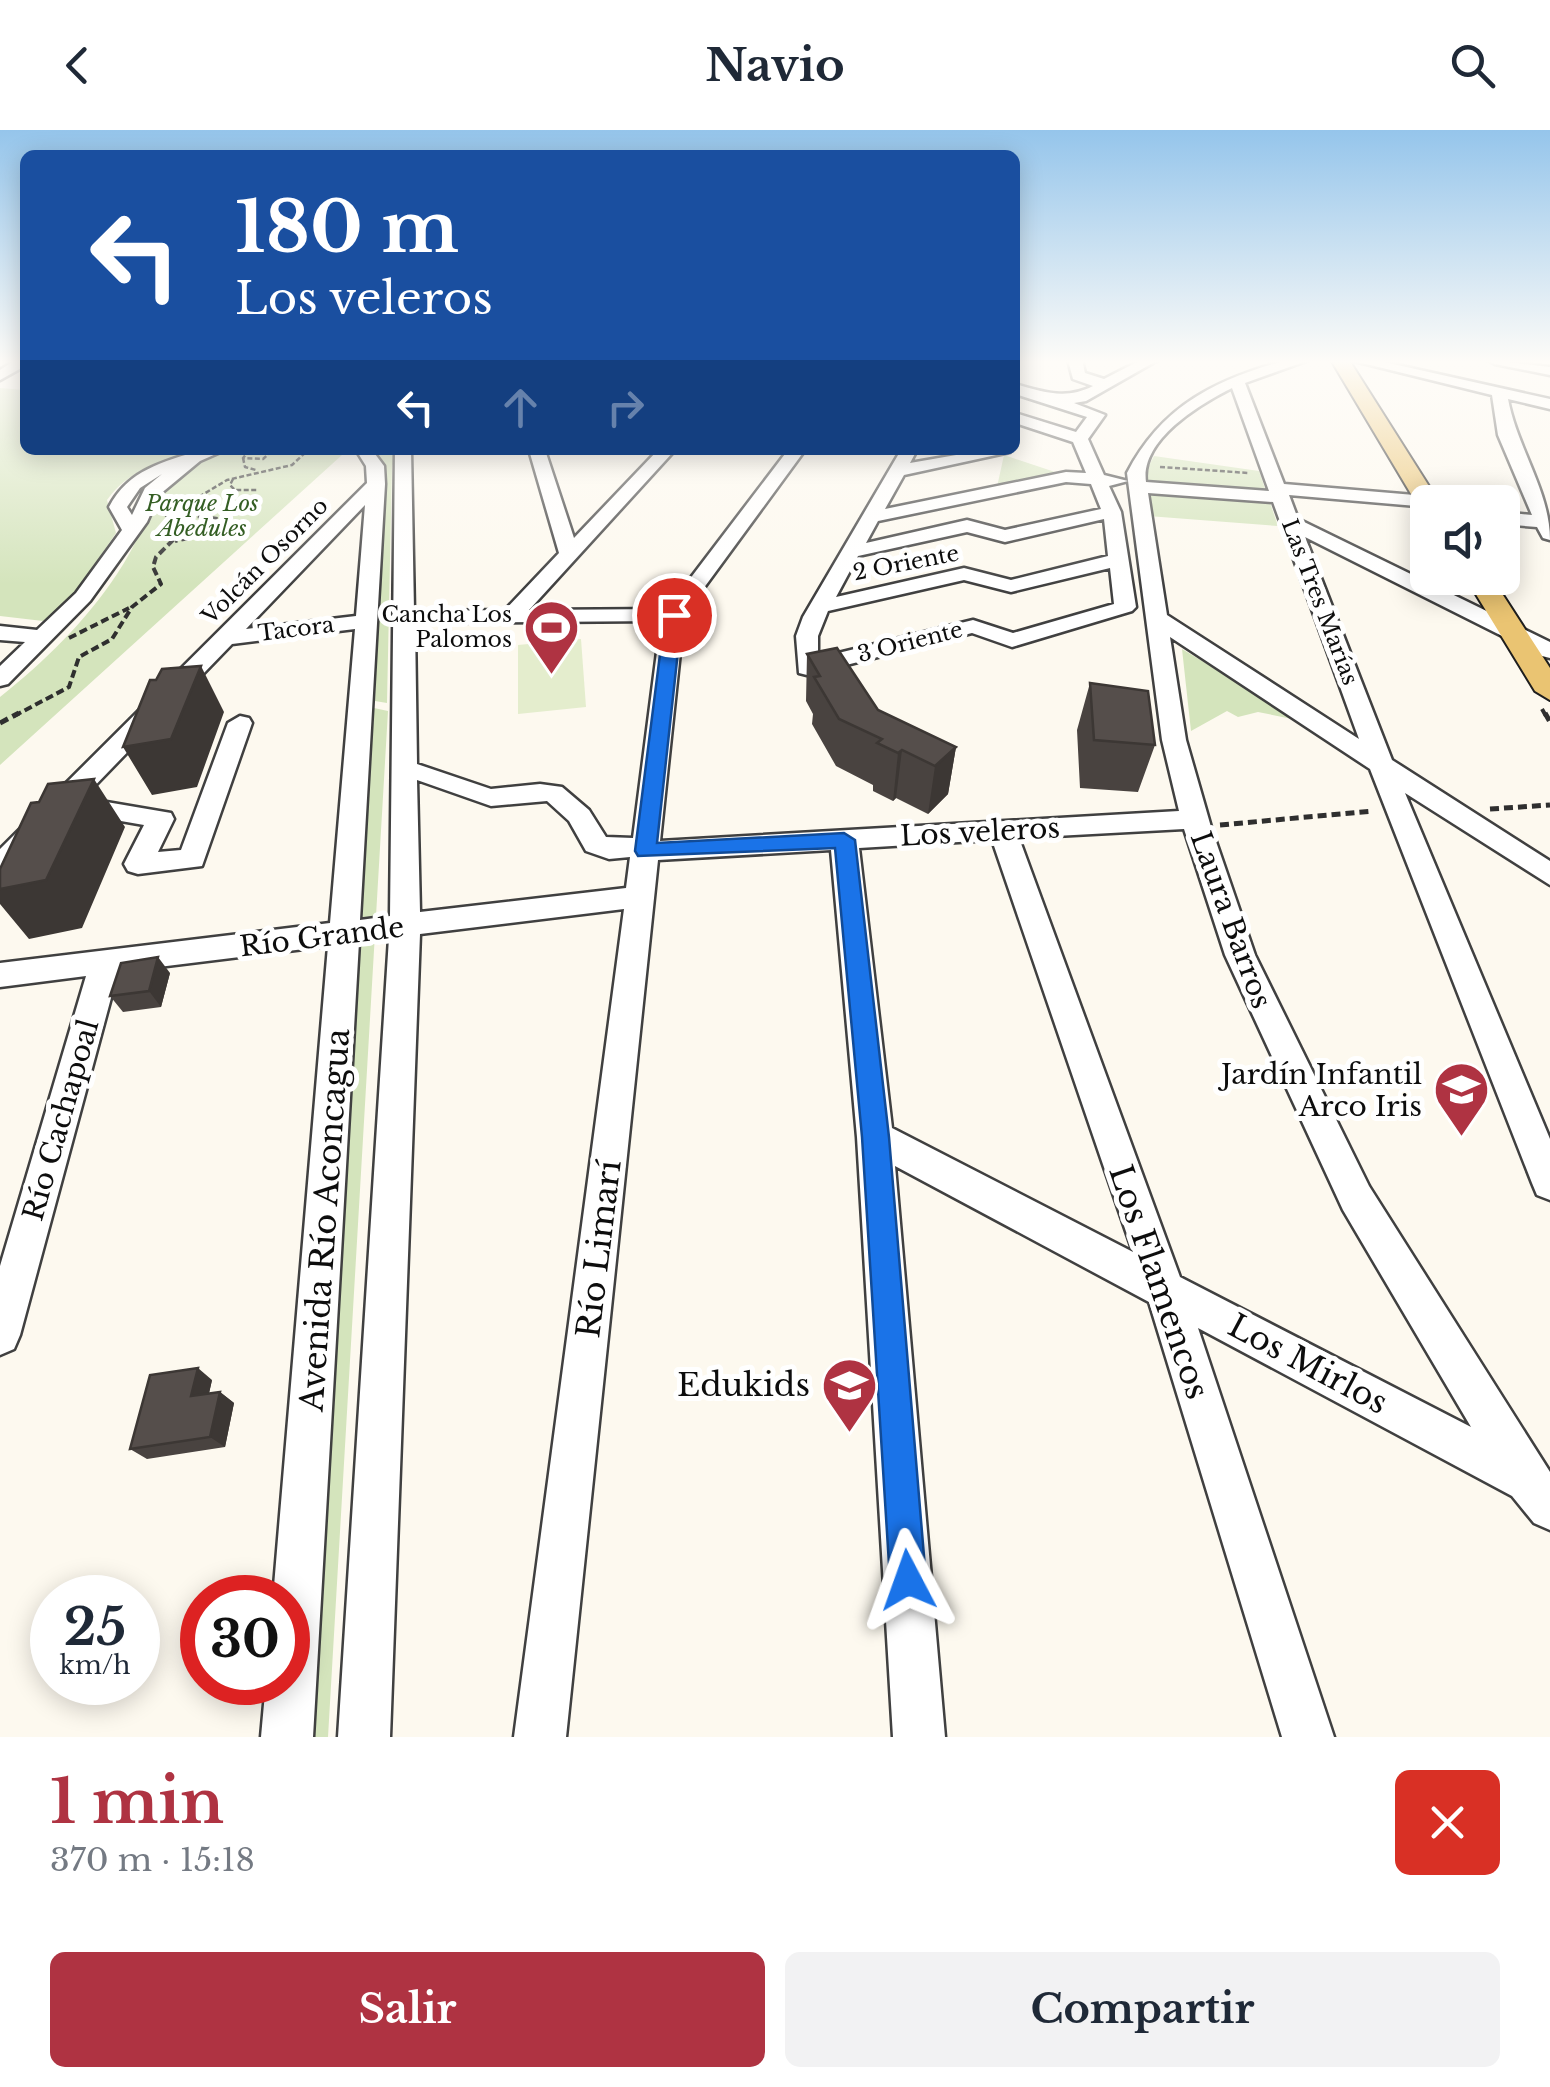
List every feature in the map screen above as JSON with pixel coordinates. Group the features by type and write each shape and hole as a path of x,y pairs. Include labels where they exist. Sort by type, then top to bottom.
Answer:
{"main road":[{"path":"1389,435 1421,485"},
{"path":"1395,435 1423,485"},
{"path":"1491,595 1550,691"}],"street":[{"path":"1068,435 1080,439 1100,477 1112,512 1118,560"},
{"path":"1080,439 1083,435"},
{"path":"1136,477 1161,435"},
{"name":"Las Tres Marías","path":"1257,435 1381,765 1550,1183"},
{"path":"1506,435 1545,520"},
{"path":"0,679 83,597 132,530 151,492 204,455"},
{"path":"367,455 375,466 376,484"},
{"path":"364,1737 405,928 406,455"},
{"path":"539,455 569,554"},
{"path":"510,617 657,455"},
{"path":"404,617 674,615 792,455"},
{"path":"819,606 906,455"},
{"path":"897,471 1012,455 1066,475"},
{"path":"871,517 1066,475 1276,486 1410,500"},
{"name":"Laura Barros","path":"1136,477 1174,740 1196,823 1247,971 1348,1182 1539,1494"},
{"name":"Avenida Río Aconcagua","path":"287,1737 364,704 376,484"},
{"name":"Volcán Osorno","path":"0,866 376,484"},
{"path":"851,552 967,526 1009,536 1112,512"},
{"path":"1520,513 1545,520"},
{"path":"1520,519 1545,520"},
{"path":"1289,522 1550,651"},
{"name":"2 Oriente","path":"819,606 964,574 1011,586 1118,560"},
{"name":"3 Oriente","path":"819,606 807,636 807,668 973,626 1012,640 1125,607 1118,560"},
{"name":"Río Limarí","path":"540,1737 674,615"},
{"path":"1158,618 1550,874"},
{"name":"Tacora","path":"224,638 368,621"},
{"path":"0,633 45,637"},
{"path":"62,804 160,819 138,864 192,859 240,723"},
{"name":"Los veleros","path":"404,772 431,770 465,792 480,794 550,791 578,809 596,844 609,849 1002,830 1126,816 1196,823"},
{"path":"1402,817 1460,818"},
{"name":"Los Flamencos","path":"1002,830 1164,1289 1308,1737"},
{"path":"844,840 875,1137 919,1737"},
{"name":"Río Grande","path":"0,975 642,896"},
{"name":"Río Cachapoal","path":"0,1335 105,963"},
{"name":"Los Mirlos","path":"875,1137 1539,1494"}],"path":[{"path":"243,458 269,455"},
{"path":"176,541 177,536 165,520 193,496 234,478 292,465 303,455"},
{"path":"243,458 245,467 260,471"},
{"path":"1136,477 1276,486"},
{"path":"234,478 230,485 234,490 258,490"},
{"path":"45,637 75,638 92,625 132,607 162,584 153,567 156,557 176,541 216,532 226,520 170,513"},
{"path":"0,723 69,686 79,657 112,639 132,607"},
{"path":"1460,818 1550,805"},
{"path":"1196,823 1402,817"}],"green space":[{"path":"0,435 20,435 20,455 181,455 125,481 107,500 116,533 71,599 43,621 0,616"},
{"name":"Parque Los Abedules","path":"213,455 342,455 0,765 0,697 48,655 92,608 117,574 164,489"},
{"path":"376,455 396,455 392,466 387,703 375,701 383,468"},
{"path":"1004,455 1061,474 997,487"},
{"path":"1154,456 1259,471 1278,526 1148,516 1141,481"},
{"name":"Cancha Los Palomos","path":"581,639 586,707 518,714 518,645"},
{"path":"1182,649 1302,721 1258,712 1238,717 1227,711 1191,731"},
{"path":"374,708 388,711 328,1737 310,1737"}],"building":[{"path":"837,648 878,710 956,747 935,766 877,743 882,739 839,719 814,677 820,676 807,654"},
{"path":"201,666 171,739 123,747 150,680 156,680 162,669"},
{"path":"1090,683 1148,691 1155,745 1094,740"},
{"path":"94,779 46,880 0,889 0,869 31,803 39,802 48,784"},
{"path":"158,957 149,991 110,996 121,963"},
{"path":"198,1368 191,1396 220,1392 210,1437 130,1449 150,1375"}],"place":[{"name":"Cancha Los Palomos","path":"551,676"},
{"name":"Jardín Infantil Arco Iris","path":"1461,1139"},
{"name":"Edukids","path":"849,1434"}],"route":[{"path":"674,615 646,851 844,840 875,1137 908,1580"}]}
